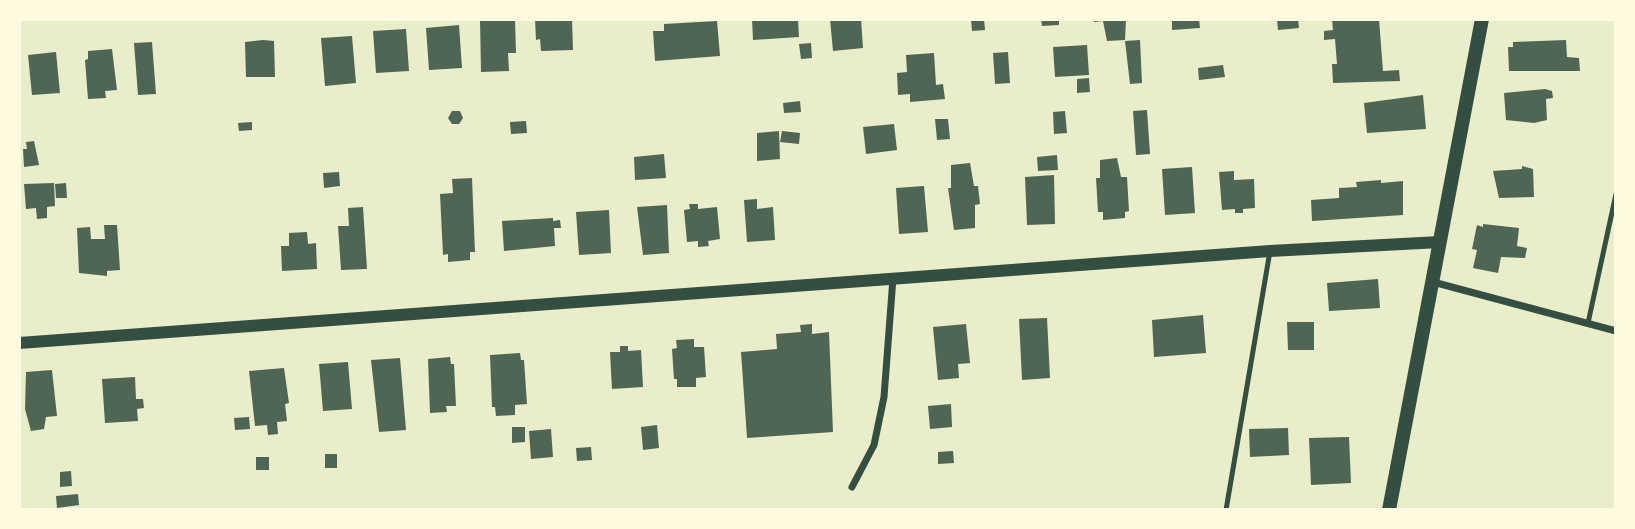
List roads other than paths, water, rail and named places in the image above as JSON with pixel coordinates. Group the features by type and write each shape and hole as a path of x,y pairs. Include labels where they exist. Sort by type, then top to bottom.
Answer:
{"main road":[{"path":"1389,510 1482,19"}],"street":[{"path":"19,343 1270,251 1440,242"},
{"path":"852,487 874,445 881,410 893,278"},
{"path":"1433,282 1616,331"}],"lane":[{"path":"1588,323 1616,194"},
{"path":"1226,510 1270,251"}]}
